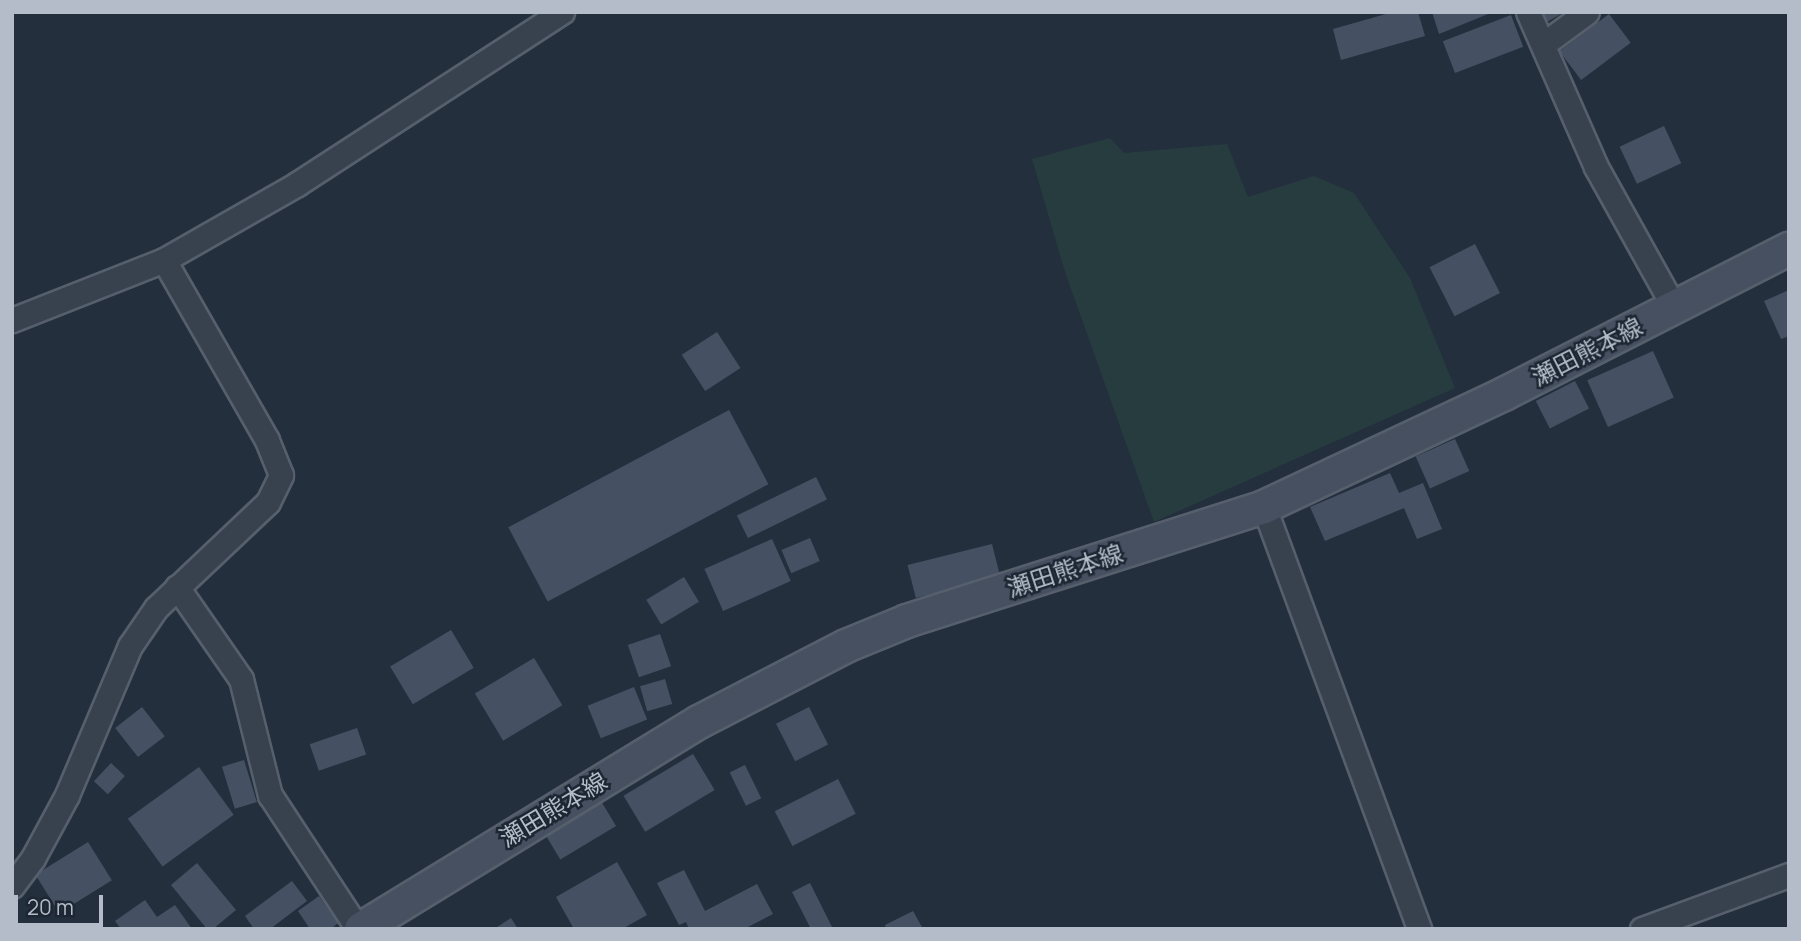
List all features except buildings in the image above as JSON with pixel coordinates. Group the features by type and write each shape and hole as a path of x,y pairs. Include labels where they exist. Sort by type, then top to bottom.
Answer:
{"main road":[{"name":"瀬田熊本線","path":"359,929 699,722 846,646 907,621 1264,507 1504,394 1789,249"}],"street":[{"path":"12,320 164,260 297,184 562,12"},
{"path":"1528,12 1545,43 1596,167 1674,307"},
{"path":"1545,43 1587,12"},
{"path":"12,886 33,859 67,795 130,646 156,608 268,502 281,475 267,440 164,260"},
{"path":"1264,507 1419,929"},
{"path":"177,587 241,679 270,794 359,929"},
{"path":"1642,929 1789,875"}],"green space":[{"path":"1110,138 1124,153 1227,144 1248,197 1314,176 1354,193 1410,278 1455,388 1154,522 1065,272 1032,159"}]}
